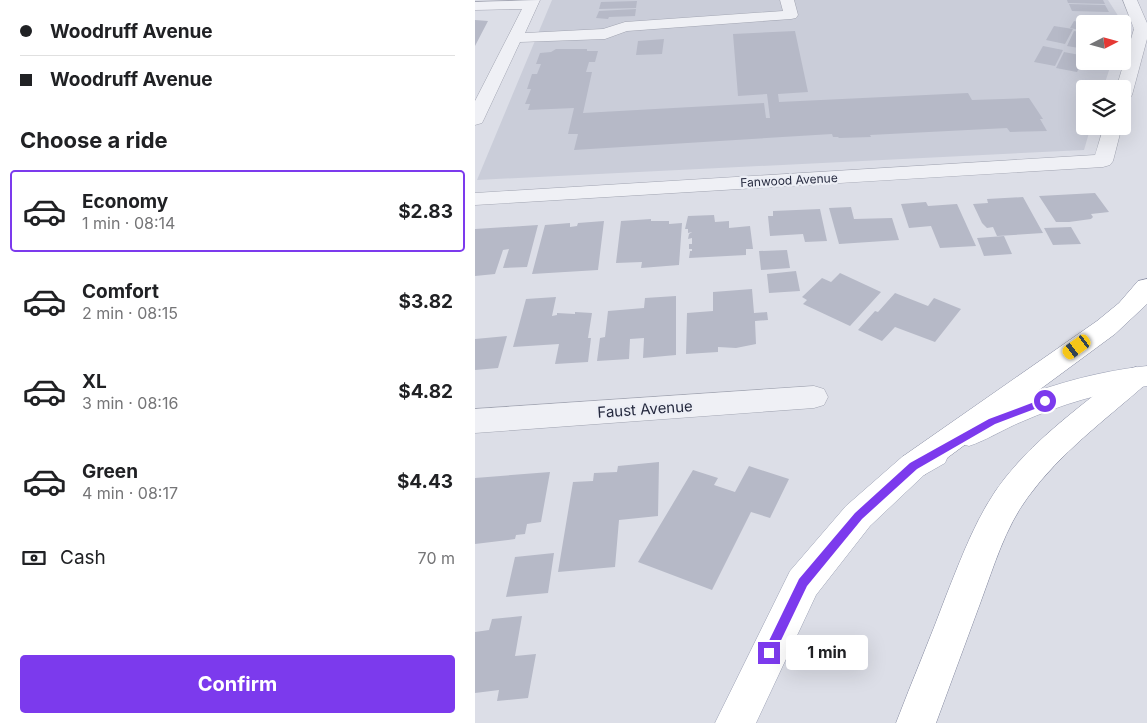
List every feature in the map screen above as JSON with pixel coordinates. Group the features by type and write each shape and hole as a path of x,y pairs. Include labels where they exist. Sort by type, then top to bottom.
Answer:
{"main road":[{"path":"735,723 803,582 858,516 913,466 1077,347 1107,328 1129,309 1147,287"},
{"path":"913,466 992,421 1071,391 1142,377"},
{"path":"916,723 977,563 1015,490 1036,463 1067,435 1142,377"}],"street":[{"path":"514,38 605,34 625,26 791,15 787,0"},
{"path":"1127,80 1142,29 1130,0"},
{"path":"475,119 532,2"},
{"path":"475,6 532,2"},
{"name":"Fanwood Avenue","path":"475,199 1103,161 1110,135"},
{"name":"Faust Avenue","path":"475,421 814,397"}],"shaded area":[{"path":"552,0 1108,0 1118,15 1076,15 1076,70 1109,70 1106,80 1076,80 1076,135 1088,135 1084,150 477,180"}],"building":[{"path":"1067,0 1103,0 1105,4 1068,3"},
{"path":"637,1 636,8 599,9 601,2"},
{"path":"1069,4 1105,5 1109,12 1072,11"},
{"path":"636,9 635,16 609,17 608,19 596,18 599,11"},
{"path":"475,20 488,21 475,46"},
{"path":"1074,21 1076,21 1076,29 1070,28"},
{"path":"1054,26 1073,29 1065,44 1046,40"},
{"path":"795,31 808,92 778,94 779,102 968,93 972,100 1029,98 1043,119 1040,119 1047,131 1010,132 1007,128 839,138 833,137 832,134 574,150 578,134 568,134 574,108 528,110 530,104 525,104 531,89 527,89 532,74 537,74 541,64 536,64 540,53 551,52 556,49 587,49 587,51 598,51 595,62 589,62 586,72 592,72 583,113 764,103 766,118 770,118 767,94 738,96 733,34"},
{"path":"1074,31 1076,31 1076,48 1067,46"},
{"path":"664,39 662,54 636,55 638,41"},
{"path":"1043,46 1063,50 1055,66 1034,62"},
{"path":"1064,52 1076,54 1077,72 1056,68"},
{"path":"1095,193 1109,212 1091,214 1093,217 1091,219 1069,222 1056,222 1039,196"},
{"path":"1023,197 1043,233 997,236 993,227 987,228 982,223 973,204 988,203 987,199"},
{"path":"926,202 928,206 957,204 976,246 940,248 931,226 909,228 901,204"},
{"path":"851,207 854,219 892,218 899,240 839,244 829,208"},
{"path":"820,209 827,241 805,242 803,234 770,236 768,216 773,216 773,211"},
{"path":"714,215 715,222 729,221 729,228 750,226 753,249 746,249 746,255 689,258 692,249 689,249 689,244 692,244 692,238 688,239 689,234 692,232 688,233 688,229 685,229 688,216"},
{"path":"651,219 651,221 669,221 669,224 682,223 679,265 641,268 642,262 616,263 621,221"},
{"path":"604,221 598,270 532,274 545,225 570,223 570,227 577,226 578,223"},
{"path":"538,225 527,267 503,268 509,249 503,250 495,274 475,276 475,229"},
{"path":"1071,227 1081,244 1053,245 1044,228"},
{"path":"1004,236 1012,254 984,256 977,238"},
{"path":"787,250 790,268 761,270 759,251"},
{"path":"796,271 800,291 769,293 767,274"},
{"path":"840,273 881,292 850,326 803,304 807,300 802,297 822,278 831,282"},
{"path":"752,289 754,313 767,312 768,320 755,321 756,344 736,348 718,347 718,352 686,354 687,313 713,311 713,292"},
{"path":"895,293 928,306 934,298 961,309 935,342 895,327 882,341 858,330"},
{"path":"676,296 676,355 643,358 644,338 630,339 629,359 597,361 600,338 605,337 608,311 644,308 645,298"},
{"path":"556,297 552,316 557,315 557,313 592,313 588,338 591,338 588,362 555,364 559,344 513,347 526,299"},
{"path":"507,336 498,368 475,370 475,339"},
{"path":"659,462 658,516 619,520 615,567 558,572 573,482 593,481 594,473 617,472 618,466"},
{"path":"749,466 789,479 770,518 751,512 712,590 638,562 693,470 718,478 714,485 735,492"},
{"path":"550,472 541,522 527,524 525,534 516,535 515,539 475,544 475,478"},
{"path":"554,553 548,593 506,597 515,557"},
{"path":"522,616 515,656 536,654 528,698 497,701 499,690 475,693 475,632 489,630 492,619"}],"route":[{"path":"769,653 803,582 858,516 913,466 992,421 1045,401"}]}
